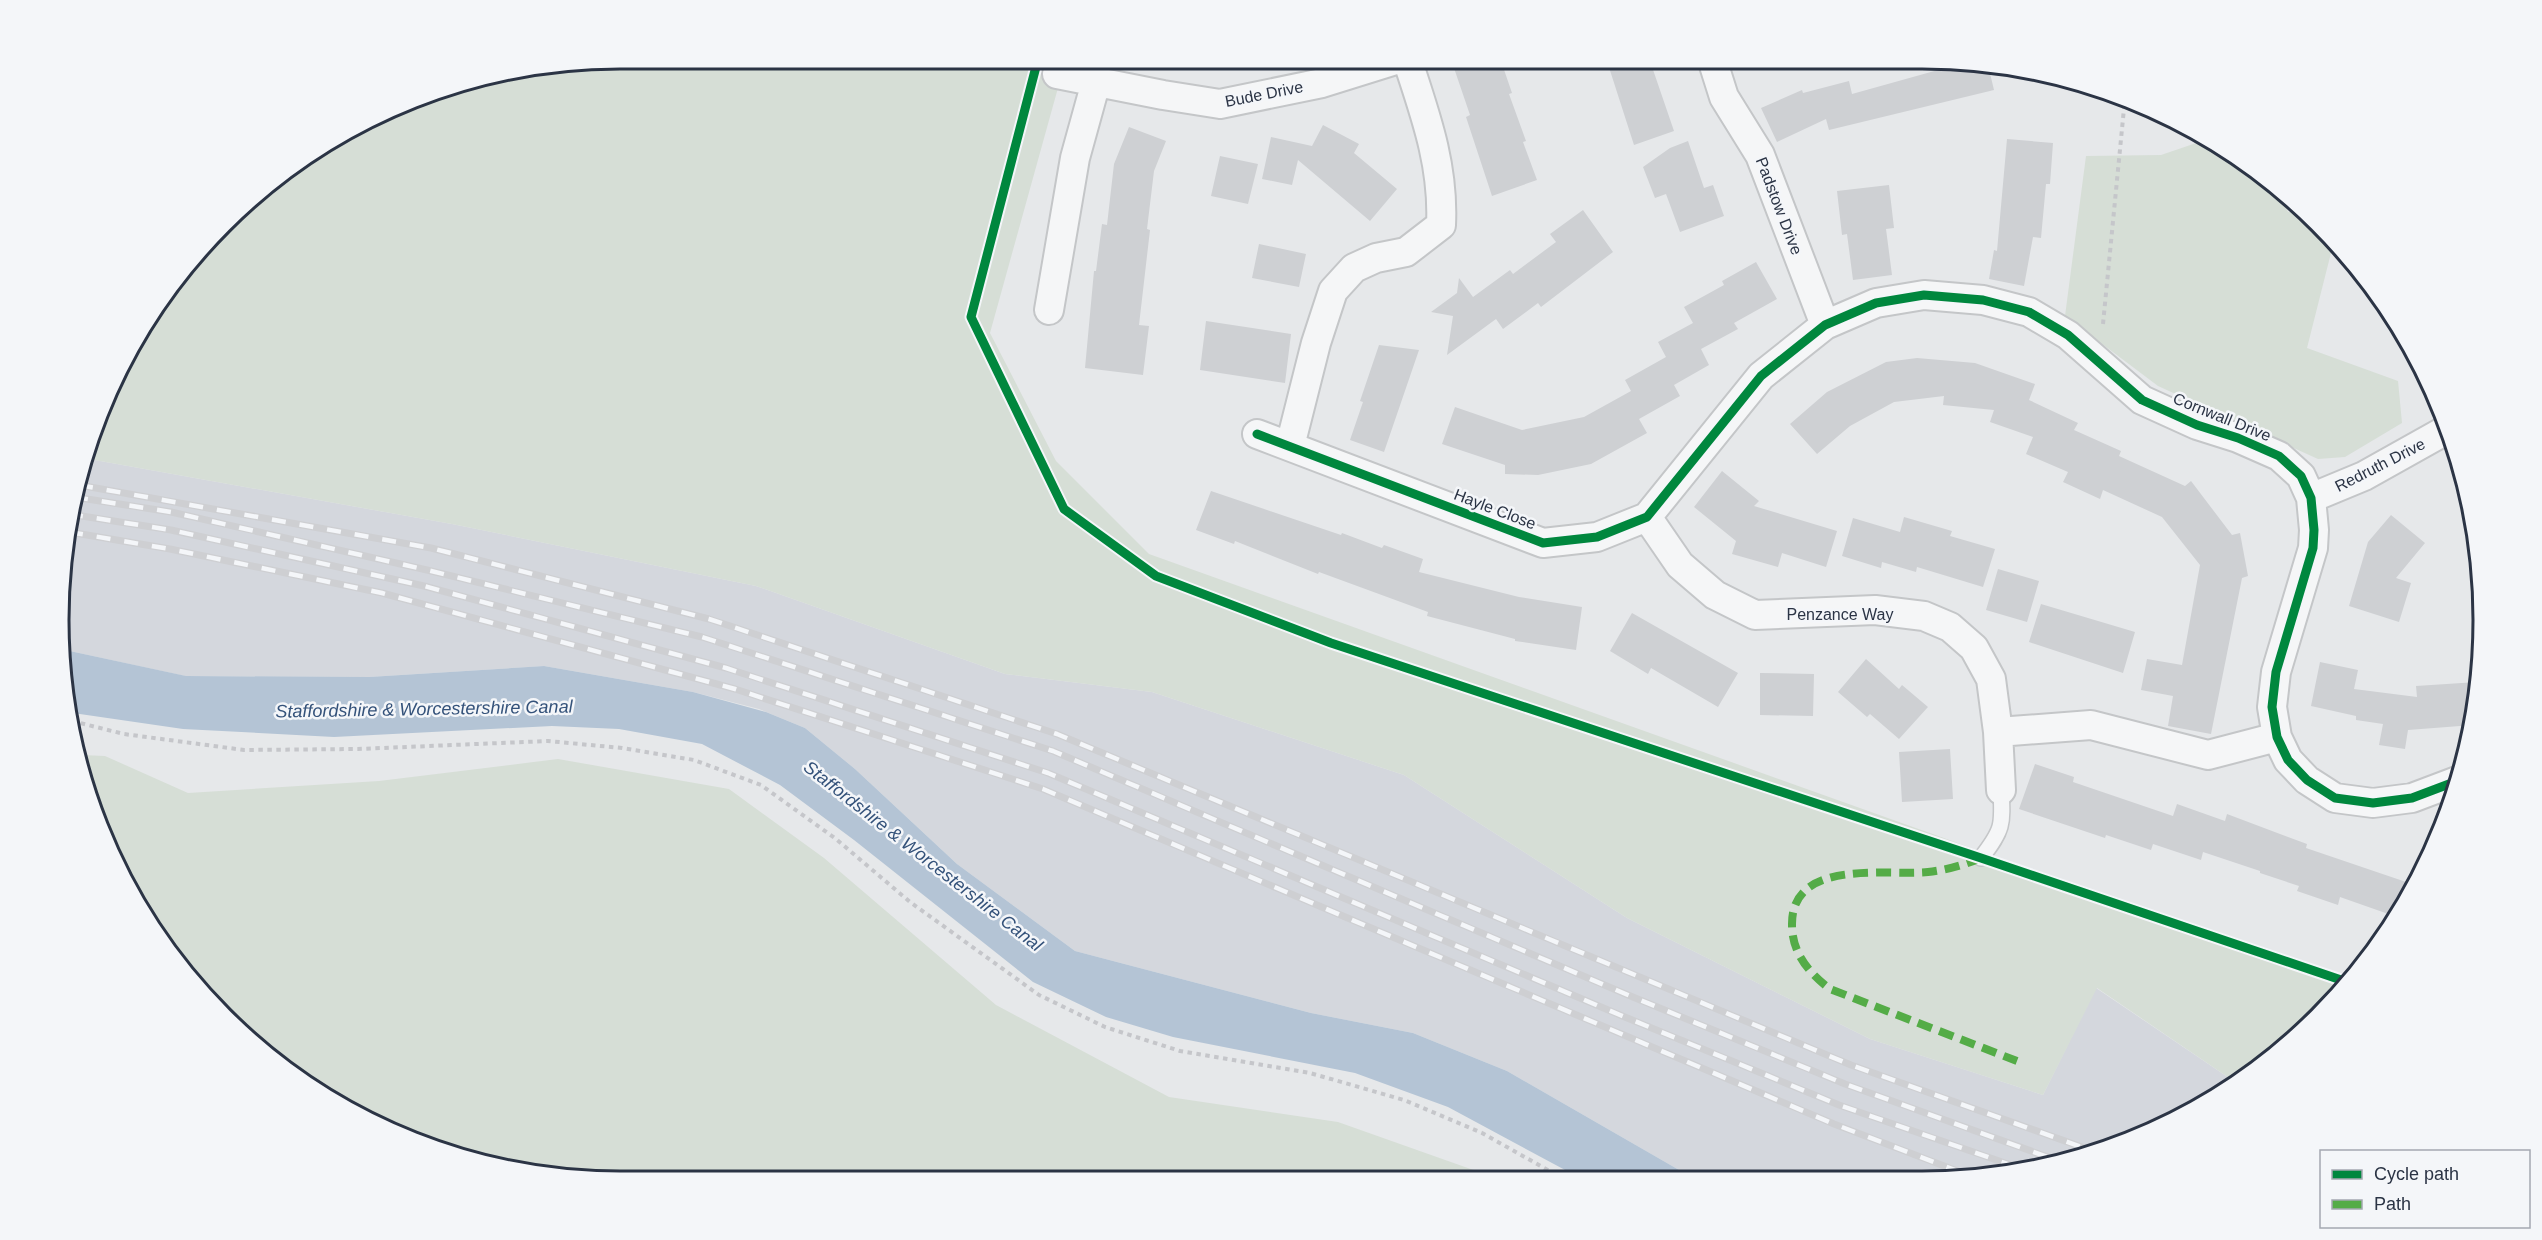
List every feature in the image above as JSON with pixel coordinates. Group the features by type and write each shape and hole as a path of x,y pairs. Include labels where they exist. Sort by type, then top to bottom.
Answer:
{"street":[{"name":"Bude Drive","path":"1057,74 1220,104 1322,83 1365,69"},
{"path":"1290,446 1316,343 1333,291 1354,268 1376,258 1406,252 1441,225 1442,194 1430,127 1411,69"},
{"name":"Padstow Drive","path":"1715,69 1724,97 1760,155 1825,325"},
{"path":"1049,310 1075,158 1096,82"},
{"name":"Cornwall Drive","path":"1825,325 1876,303 1924,295 1983,300 2029,312 2068,335 2142,400 2197,425 2238,438 2279,456 2301,476 2311,498 2314,530 2313,548 2276,672 2272,707 2277,737 2288,760 2307,780 2335,798 2373,803 2412,798 2448,785"},
{"name":"Hayle Close","path":"1257,434 1543,543 1597,537 1647,517 1761,376 1825,325"},
{"name":"Redruth Drive","path":"2311,498 2364,476 2440,433"},
{"name":"Penzance Way","path":"1647,517 1680,565 1715,595 1755,615 1875,610 1924,616 1950,627 1974,648 1991,679 1998,732 2001,790"},
{"path":"1998,732 2091,725 2208,755 2277,737"}],"lane":[{"path":"1981,858 1995,840 2003,823 2001,790"}],"path":[{"path":"2099,364 2124,108"},
{"path":"79,723 124,734 244,750 380,748 548,741 622,748 694,760 761,785 836,839 910,902 1039,995 1077,1014 1105,1027 1180,1051 1310,1073 1404,1100 1482,1133 1550,1171"}],"shaded area":[{"path":"620,69 1063,69 990,333 1056,461 1149,554 2339,979 2312,1010 2257,1057 2229,1078 2097,988 2043,1095 1870,1039 1627,918 1404,775 1152,692 1005,674 756,586 452,524 93,460 111,409 126,376 162,314 183,285 230,230 285,183 344,143 409,111 477,88 548,74"},
{"path":"2197,143 2257,183 2286,207 2288,212 2292,212 2312,230 2331,252 2307,348 2398,381 2402,423 2345,457 2318,459 2158,386 2065,316 2086,156 2161,155"},
{"path":"93,460 452,524 756,586 1005,674 1152,692 1404,775 1627,918 1870,1039 2043,1095 2096,988 2229,1078 2166,1114 2099,1142 2065,1152 1994,1166 1922,1171 1681,1171 1507,1071 1413,1033 1311,1013 1075,951 957,864 855,769 805,728 759,709 693,692 544,666 369,677 185,676 70,651 70,584 74,548"},
{"path":"86,755 105,756 188,793 379,781 558,759 729,789 824,858 996,1005 1169,1097 1338,1122 1476,1171 620,1171 548,1166 477,1152 409,1129 344,1097 285,1057 230,1010 183,955 143,896 111,831 98,797"}],"water":[{"name":"Staffordshire & Worcestershire Canal","path":"70,651 186,676 369,677 544,666 693,692 766,712 805,728 855,769 957,864 1075,951 1311,1013 1413,1033 1507,1071 1681,1171 1567,1171 1448,1107 1355,1073 1173,1037 1106,1017 1033,982 854,840 780,785 702,744 619,729 552,726 334,737 183,729 78,714"}],"building":[{"path":"1454,69 1504,69 1512,93 1509,94 1526,141 1523,142 1537,180 1492,196 1466,117 1470,115"},
{"path":"1610,69 1653,69 1674,131 1634,145"},
{"path":"1938,70 1990,74 1994,90 1829,130 1826,119 1777,142 1761,108 1802,90 1803,93 1849,81 1852,94"},
{"path":"1323,125 1359,144 1354,153 1397,189 1370,221 1298,160 1292,185 1262,179 1271,137 1312,146"},
{"path":"1129,127 1166,141 1154,171 1147,229 1150,230 1139,325 1149,326 1143,375 1085,368 1094,271 1096,271 1102,224 1107,225 1114,164"},
{"path":"2007,139 2053,143 2050,184 2046,184 2041,238 2033,237 2024,286 1989,279 1994,250 1997,251"},
{"path":"1688,141 1704,188 1713,185 1724,216 1680,232 1666,194 1655,198 1643,167 1670,148"},
{"path":"1220,156 1258,164 1248,204 1211,196"},
{"path":"1889,185 1894,228 1886,229 1892,275 1853,280 1847,234 1842,235 1837,191"},
{"path":"1583,210 1613,252 1541,307 1538,303 1503,329 1496,319 1447,355 1453,316 1431,312 1457,293 1459,278 1473,297 1510,270 1513,274 1556,242 1550,234"},
{"path":"1259,244 1306,254 1299,287 1252,278"},
{"path":"1756,262 1777,299 1734,323 1738,329 1701,349 1709,365 1674,385 1680,396 1639,419 1647,433 1591,464 1538,475 1505,474 1505,465 1442,444 1455,407 1522,430 1584,417 1631,391 1625,380 1666,357 1658,342 1693,323 1684,307 1724,285 1722,281"},
{"path":"1206,321 1291,334 1285,383 1200,370"},
{"path":"1379,345 1419,350 1384,452 1350,440 1363,402 1360,401"},
{"path":"1917,358 1975,363 2035,384 2029,400 2078,423 2074,430 2121,451 2119,456 2185,486 2191,481 2232,535 2240,533 2248,576 2242,578 2211,734 2168,726 2173,696 2141,690 2147,659 2182,665 2200,565 2162,517 2103,490 2100,499 2063,482 2068,472 2026,454 2033,437 1990,422 1994,410 1943,405 1944,396 1894,402 1850,426 1817,454 1790,424 1827,392 1886,362"},
{"path":"1722,471 1759,501 1754,506 1837,531 1826,567 1782,553 1778,567 1732,554 1736,541 1694,507"},
{"path":"1211,491 1341,535 1342,533 1382,548 1384,545 1423,559 1419,572 1519,597 1582,607 1576,650 1515,641 1515,639 1427,616 1428,612 1319,572 1318,574 1235,541 1234,544 1196,530"},
{"path":"2391,515 2425,543 2396,578 2411,583 2399,622 2349,606 2368,542"},
{"path":"1904,517 1952,531 1950,536 1995,549 1983,587 1917,567 1916,572 1882,562 1881,568 1842,556 1853,518 1900,532"},
{"path":"1998,569 2039,581 2027,622 1986,610"},
{"path":"2041,604 2135,632 2123,673 2029,642"},
{"path":"1632,613 1738,673 1718,707 1651,668 1648,674 1610,651"},
{"path":"1866,659 1899,689 1902,685 1928,707 1899,739 1870,714 1867,717 1838,692"},
{"path":"2320,662 2358,670 2354,689 2417,697 2416,686 2469,683 2462,726 2408,730 2405,749 2379,745 2383,724 2356,720 2356,716 2311,706"},
{"path":"1760,673 1814,674 1813,716 1760,715"},
{"path":"1950,749 1953,799 1902,802 1899,752"},
{"path":"2035,764 2074,777 2073,782 2173,816 2177,804 2225,821 2227,814 2307,844 2306,848 2406,882 2388,914 2340,897 2338,905 2297,891 2299,886 2203,852 2201,860 2153,844 2151,850 2106,835 2105,838 2019,809"}],"railway":[{"path":"86,486 431,548 709,619 1057,734 1851,1065 2082,1147"},
{"path":"83,498 171,512 427,570 702,637 1053,751 1628,995 1845,1084 2046,1156"},
{"path":"80,516 171,530 424,586 726,668 1048,773 1839,1105 2007,1164"},
{"path":"77,533 170,549 382,593 735,689 1043,789 1834,1124 1955,1170"}],"marked path":[{"path":"1981,858 1955,867 1928,872 1866,873 1823,880 1807,889 1796,904 1792,925 1793,935 1803,961 1830,989 2017,1061"}],"cycle path":[{"path":"1035,69 971,317 1064,509 1156,576 1331,643 2339,979"},
{"path":"1257,434 1543,543 1597,537 1647,517 1761,376 1825,325 1876,303 1924,295 1983,300 2029,312 2068,335 2142,400 2197,425 2238,438 2279,456 2301,476 2311,498 2313,548 2276,672 2272,707 2277,737 2288,760 2307,780 2335,798 2373,803 2412,798 2448,785"}]}
